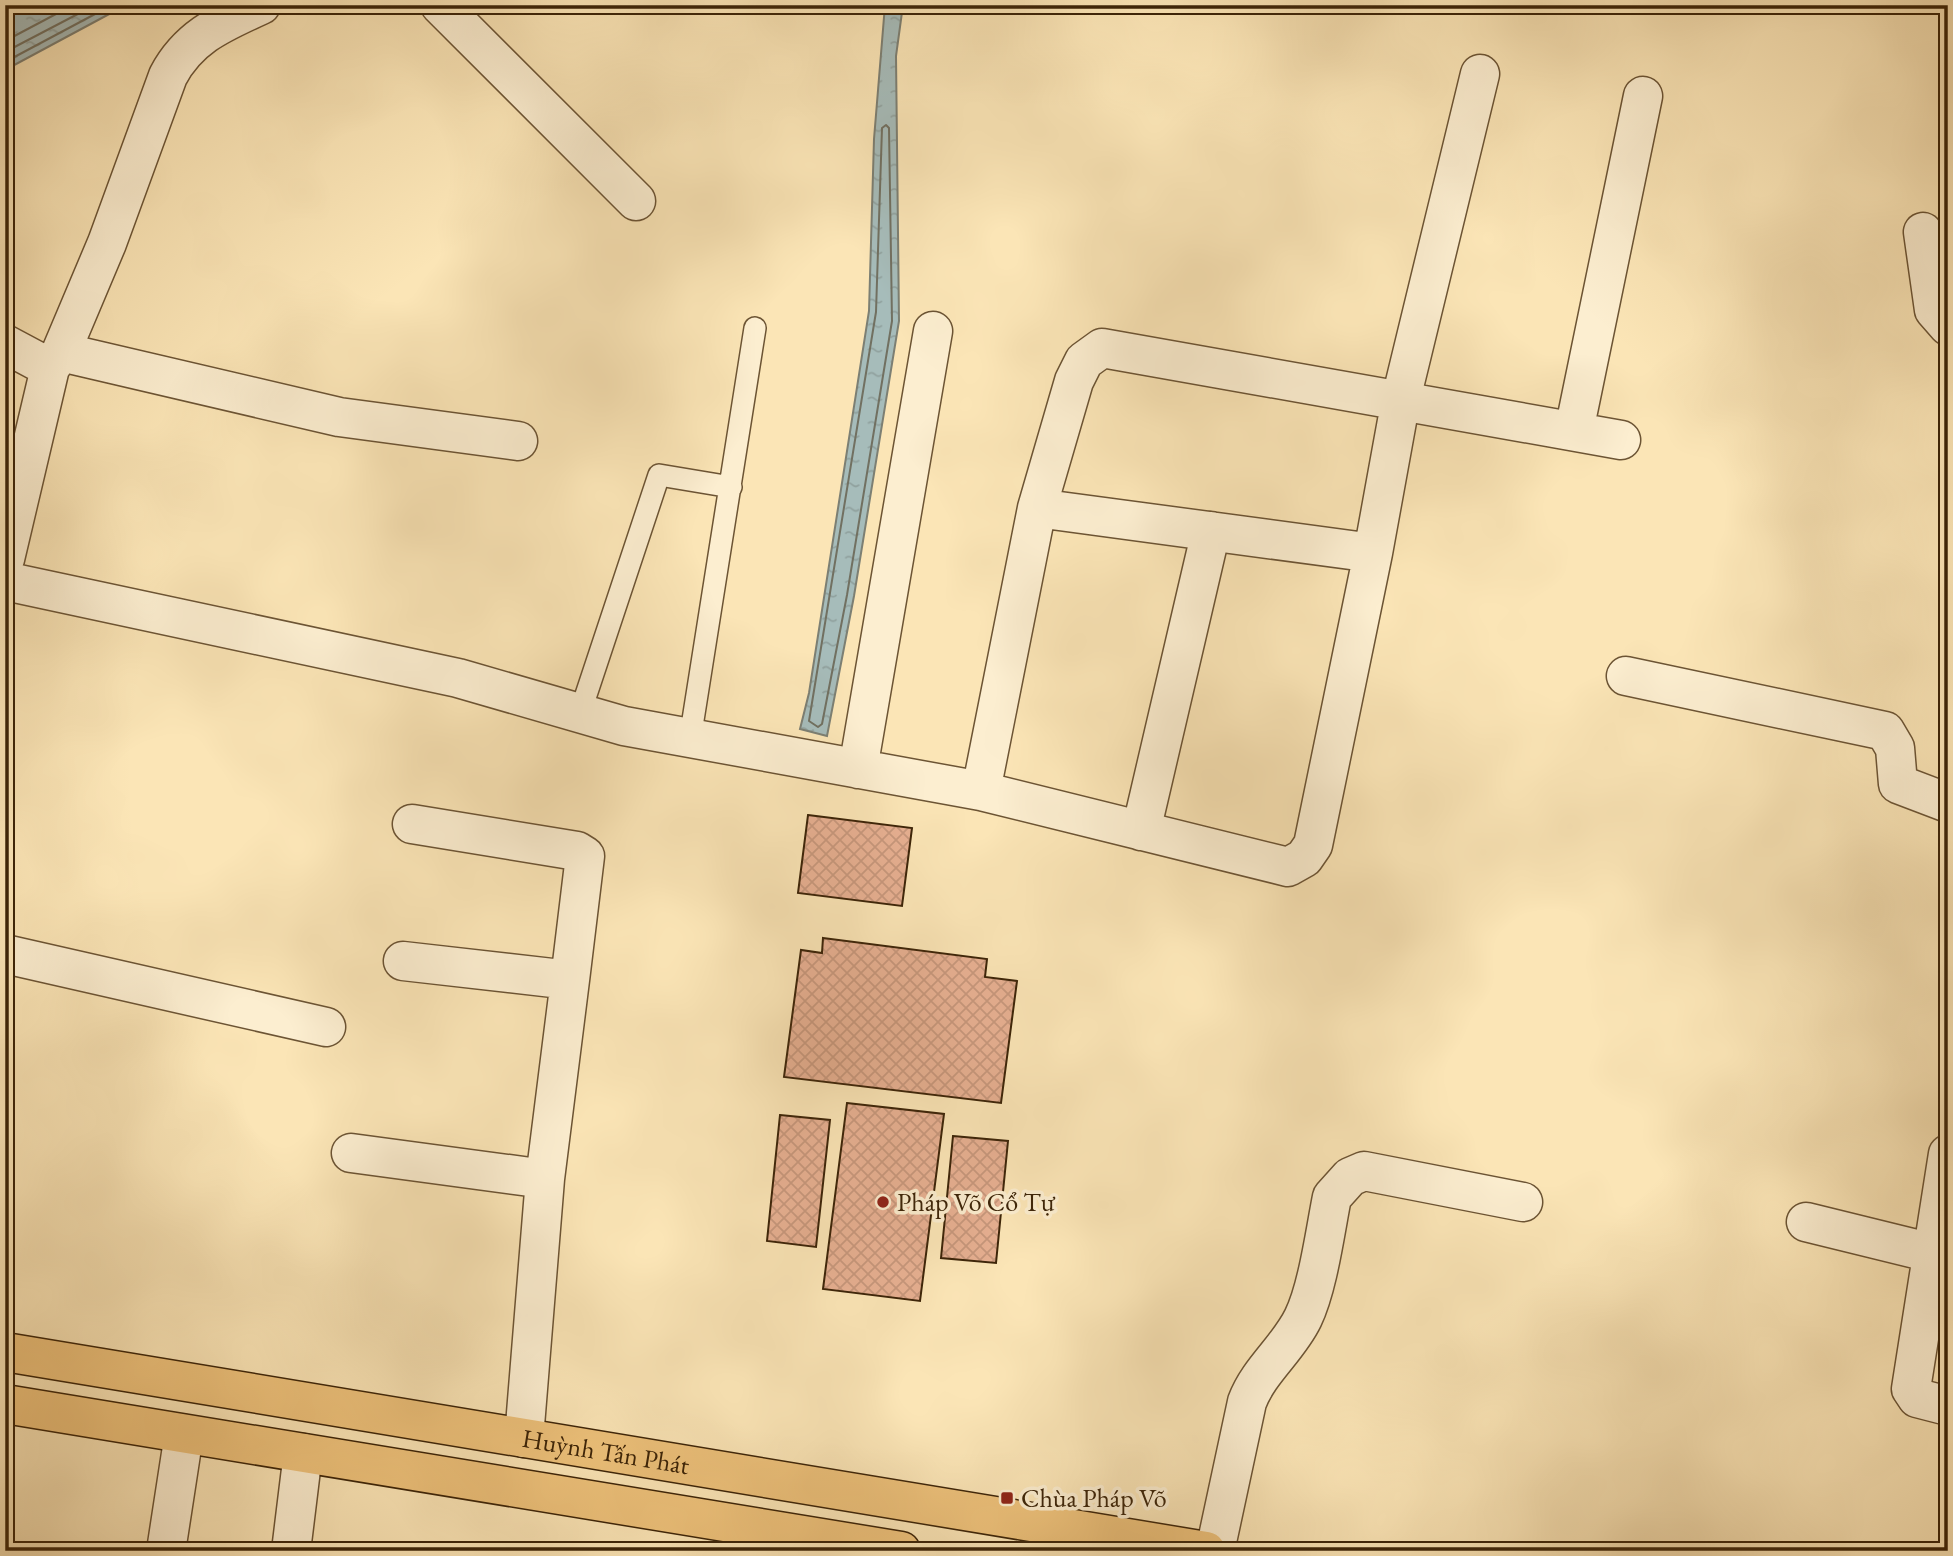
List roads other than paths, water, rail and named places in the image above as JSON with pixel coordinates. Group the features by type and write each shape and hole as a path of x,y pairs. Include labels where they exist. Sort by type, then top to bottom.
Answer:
{"main road":[{"name":"Huỳnh Tấn Phát","path":"5,1352 1206,1551"},
{"name":"Huỳnh Tấn Phát","path":"5,1404 895,1550"},
{"path":"895,1550 899,1500"}],"street":[{"path":"5,559 55,360 107,243 168,76 178,56 206,31 261,5"},
{"path":"440,5 635,201"},
{"path":"5,581 458,678 580,713 691,739 981,791 1289,867 1304,858 1313,845 1373,553 1401,398 1480,74"},
{"path":"1574,431 1643,96"},
{"path":"1923,232 1934,310 1948,326"},
{"path":"858,769 933,331"},
{"path":"5,344 55,360 339,417 518,441"},
{"path":"981,791 1037,508 1074,381 1084,360 1102,348 1401,398 1620,440"},
{"path":"1037,508 1373,553"},
{"path":"1141,831 1211,531"},
{"path":"1626,676 1885,731 1895,748 1898,784 1948,803"},
{"path":"412,824 582,853 586,861 545,1179 524,1438"},
{"path":"5,954 326,1027"},
{"path":"403,961 570,980"},
{"path":"351,1153 545,1179"},
{"path":"1948,1154 1912,1389 1917,1398 1948,1406"},
{"path":"1215,1551 1247,1402 1253,1387 1289,1342 1304,1316 1332,1198 1340,1186 1364,1171 1523,1202"},
{"path":"1806,1222 1932,1253"},
{"path":"166,1551 184,1434"},
{"path":"291,1551 303,1453"}],"lane":[{"path":"691,739 755,328"},
{"path":"580,713 659,475 731,487"}],"water":[{"path":"5,5 126,5 5,70"},
{"path":"885,5 903,5 896,56 899,321 854,596 827,736 800,729 809,693 869,311 874,139"}],"place":[{"name":"Pháp Võ Cổ Tự","path":"883,1202"},
{"name":"Chùa Pháp Võ","path":"1007,1498"}]}
